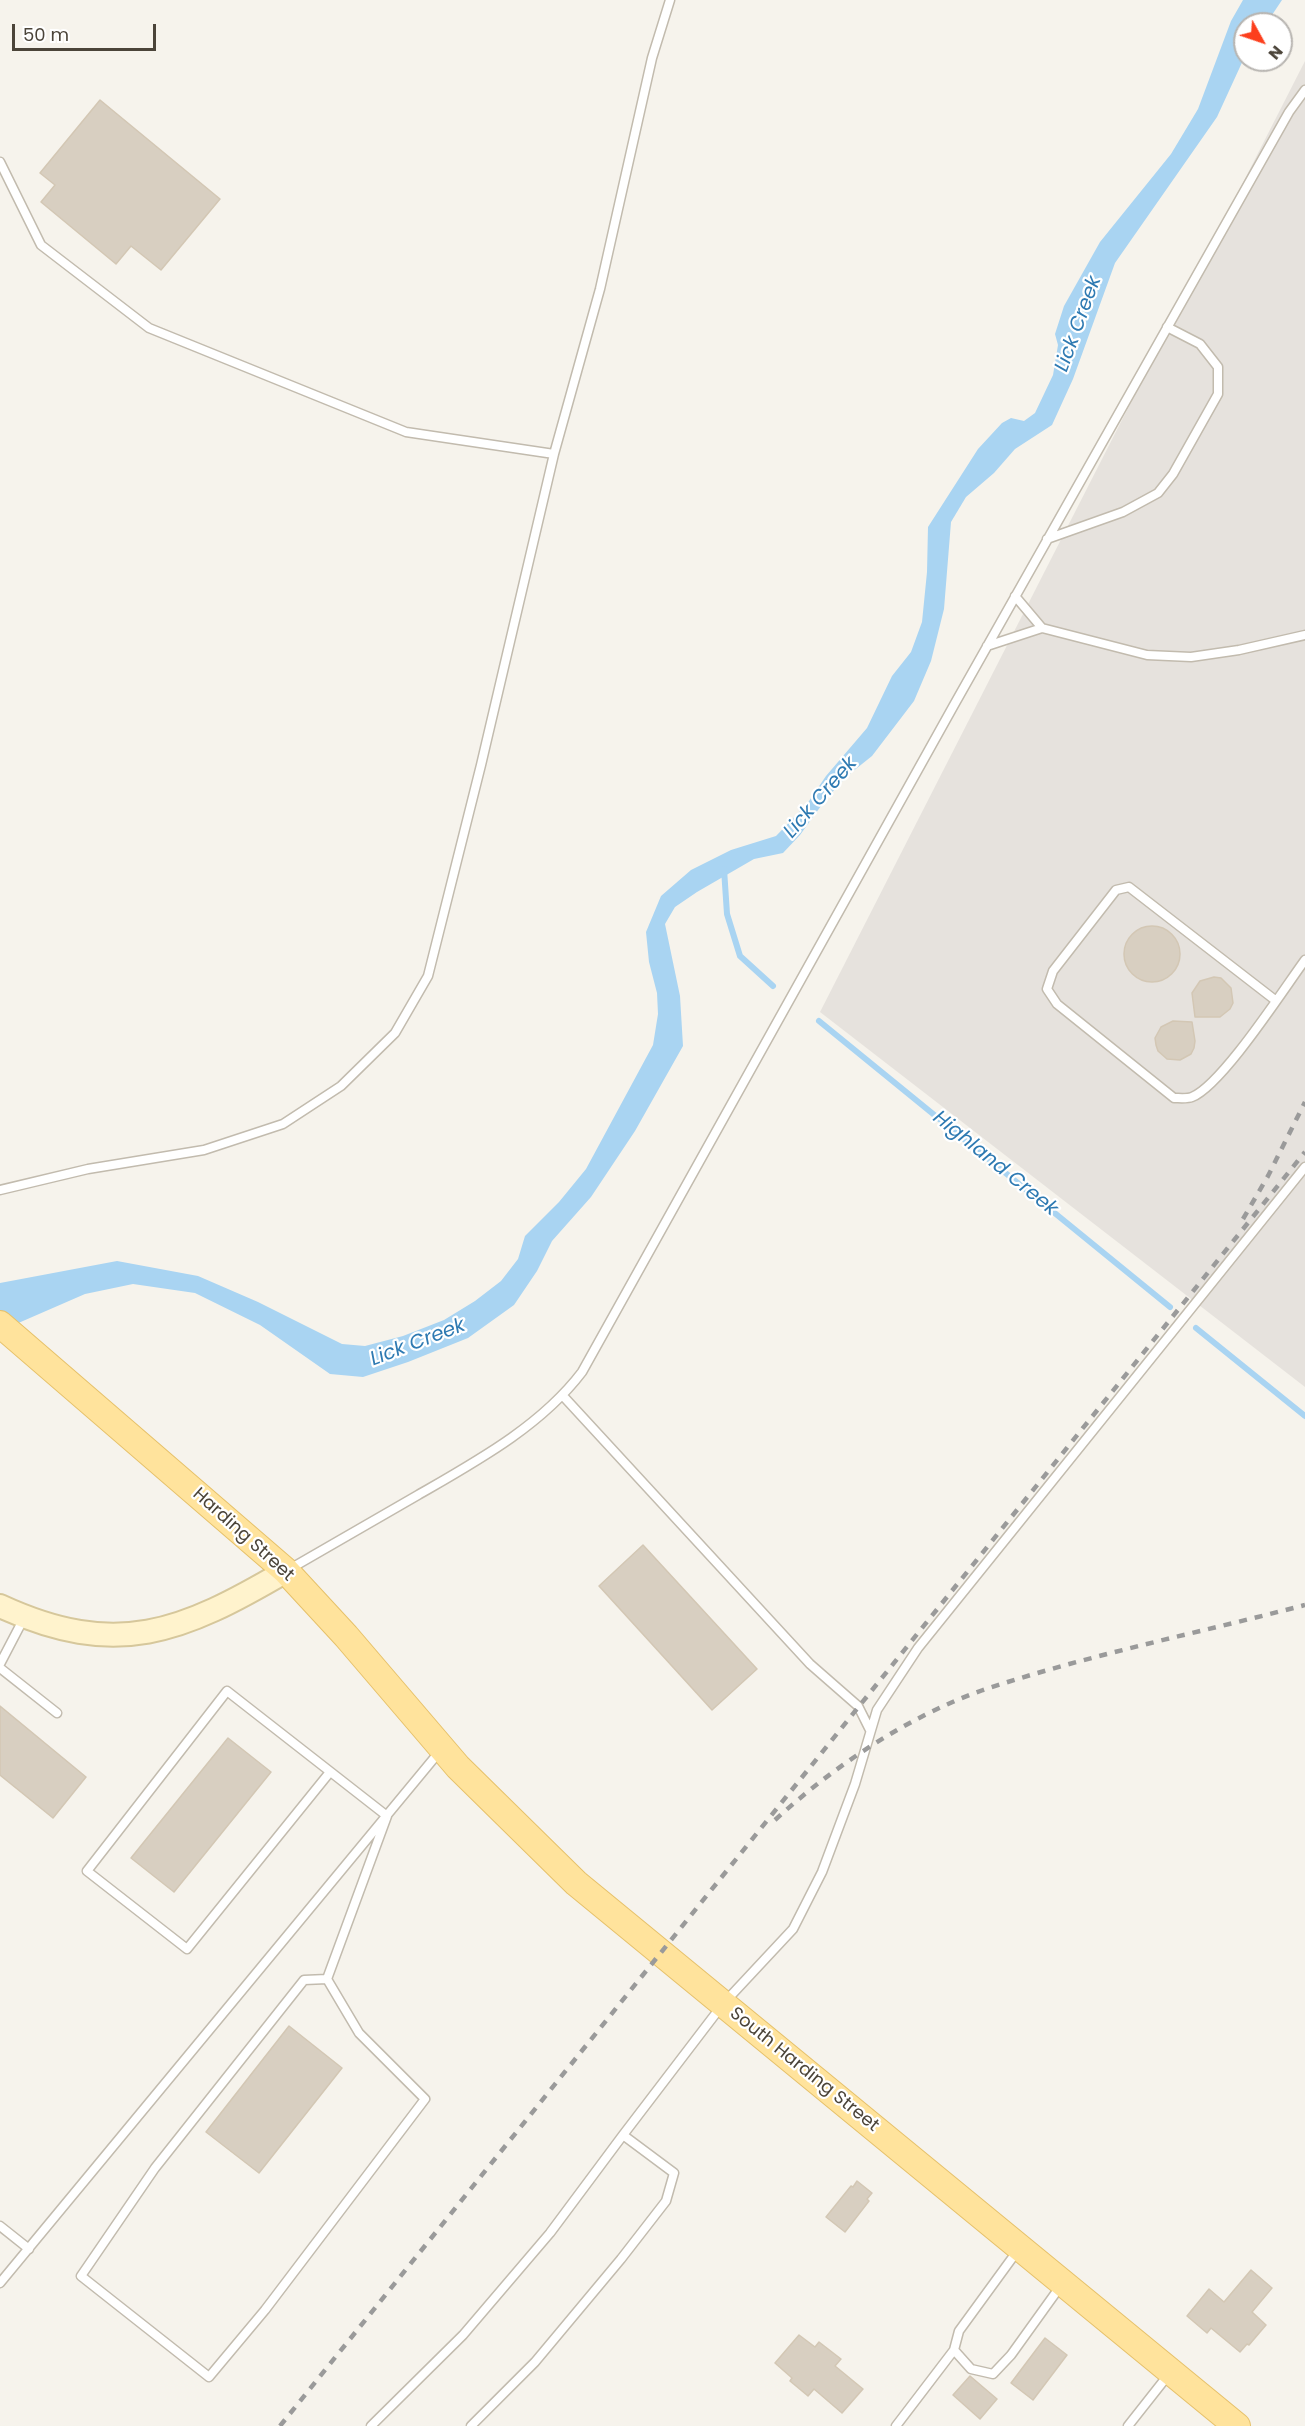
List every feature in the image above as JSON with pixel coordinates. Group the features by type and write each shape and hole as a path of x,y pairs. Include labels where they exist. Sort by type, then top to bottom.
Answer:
{"main road":[{"name":"Harding Street","path":"0,1324 286,1571 393,1691"},
{"path":"0,1606 47,1625 93,1634 154,1632 225,1606 286,1571"},
{"name":"South Harding Street","path":"393,1691 458,1767 576,1883 1237,2426"}],"lane":[{"path":"0,1190 88,1170 204,1150 283,1125 340,1086 395,1033 428,976 482,765 554,454 600,289 652,58 670,0"},
{"path":"286,1571 461,1470 519,1432 564,1396 582,1372 1047,539 1289,112 1305,90"},
{"path":"0,162 41,245 149,328 406,432 554,454"},
{"path":"1047,539 1123,512 1158,493 1179,464 1218,394 1218,367 1200,344 1167,327"},
{"path":"1015,596 1041,628"},
{"path":"987,646 1041,628 1147,655 1191,657 1239,650 1305,635"},
{"path":"1275,1000 1129,887 1116,890 1053,972 1047,989 1057,1004 1174,1098 1192,1098 1215,1080 1275,1000 1305,960"},
{"path":"371,2426 477,2318 550,2233 622,2134 723,2004 793,1929 822,1872 855,1784 877,1710 918,1648 1305,1167"},
{"path":"564,1396 810,1664 858,1706 870,1730"},
{"path":"25,1618 0,1666 57,1713"},
{"path":"330,1772 187,1949 87,1871 227,1691 387,1816"},
{"path":"0,2283 442,1748"},
{"path":"327,1979 387,1816"},
{"path":"327,1979 359,2033 424,2099 265,2310 209,2377 81,2276 155,2168 304,1980 327,1979"},
{"path":"471,2426 535,2362 666,2201 674,2173 622,2134"},
{"path":"0,2226 28,2249"},
{"path":"896,2426 954,2349 959,2331 1020,2248"},
{"path":"954,2349 971,2368 993,2374 1011,2355 1063,2283"},
{"path":"1128,2426 1171,2372"}],"shaded area":[{"path":"1305,61 1305,1387 820,1012"}],"water":[{"name":"Lick Creek","path":"1243,0 1282,0 1274,12 1236,12"},
{"name":"Lick Creek","path":"1233,18 1233,72 1238,72 1217,117 1115,263 1073,379 1052,425 1015,449 994,473 966,497 951,522 944,609 931,661 914,701 872,756 847,776 783,853 754,859 675,907 665,924 680,996 683,1046 635,1131 591,1197 552,1241 537,1271 514,1305 468,1338 363,1377 330,1374 260,1325 195,1293 133,1284 85,1294 0,1331 0,1283 117,1261 198,1276 258,1302 342,1344 365,1346 403,1336 444,1320 475,1301 501,1281 518,1259 525,1236 559,1202 586,1169 653,1045 658,1014 657,993 649,962 646,932 661,896 691,870 731,850 776,836 807,804 826,776 867,728 892,676 911,652 922,622 927,572 928,527 978,449 1002,423 1011,418 1024,421 1035,413 1053,375 1058,345 1055,334 1064,306 1100,242 1171,154 1198,109"}],"building":[{"path":"100,100 220,199 161,270 131,246 116,264 41,202 55,185 40,173"},
{"path":"1152,926 1163,928 1172,934 1178,943 1180,954 1178,965 1172,974 1163,980 1152,982 1141,980 1132,974 1126,965 1124,954 1126,943 1132,934 1141,928"},
{"path":"1214,977 1221,978 1231,988 1233,1003 1230,1009 1220,1017 1195,1017 1192,993 1200,981"},
{"path":"1173,1021 1192,1022 1194,1048 1191,1054 1180,1060 1167,1059 1158,1051 1156,1045 1155,1038 1161,1027"},
{"path":"643,1545 757,1669 712,1710 599,1586"},
{"path":"0,1706 86,1777 53,1818 0,1775"},
{"path":"228,1738 271,1772 174,1892 131,1858"},
{"path":"289,2026 342,2068 259,2173 206,2132"},
{"path":"857,2181 872,2193 867,2199 869,2201 845,2232 826,2217"},
{"path":"1251,2270 1272,2288 1252,2312 1266,2325 1240,2352 1211,2328 1207,2333 1187,2316 1209,2289 1224,2302"},
{"path":"799,2335 815,2347 819,2342 841,2359 835,2366 863,2389 842,2413 814,2389 808,2396 790,2381 792,2378 775,2363"},
{"path":"1045,2338 1067,2355 1033,2400 1011,2383"},
{"path":"970,2376 997,2399 980,2419 953,2395"}],"waterway":[{"name":"Highland Creek","path":"724,869 727,914 740,956 773,986"},
{"name":"Highland Creek","path":"819,1021 1170,1307"},
{"name":"Highland Creek","path":"1196,1328 1305,1416"}],"railway":[{"path":"1243,1219 1268,1176 1305,1102"},
{"path":"280,2426 1305,1152"},
{"path":"775,1820 847,1762 899,1729 955,1701 1023,1677 1063,1666 1305,1605"}]}
